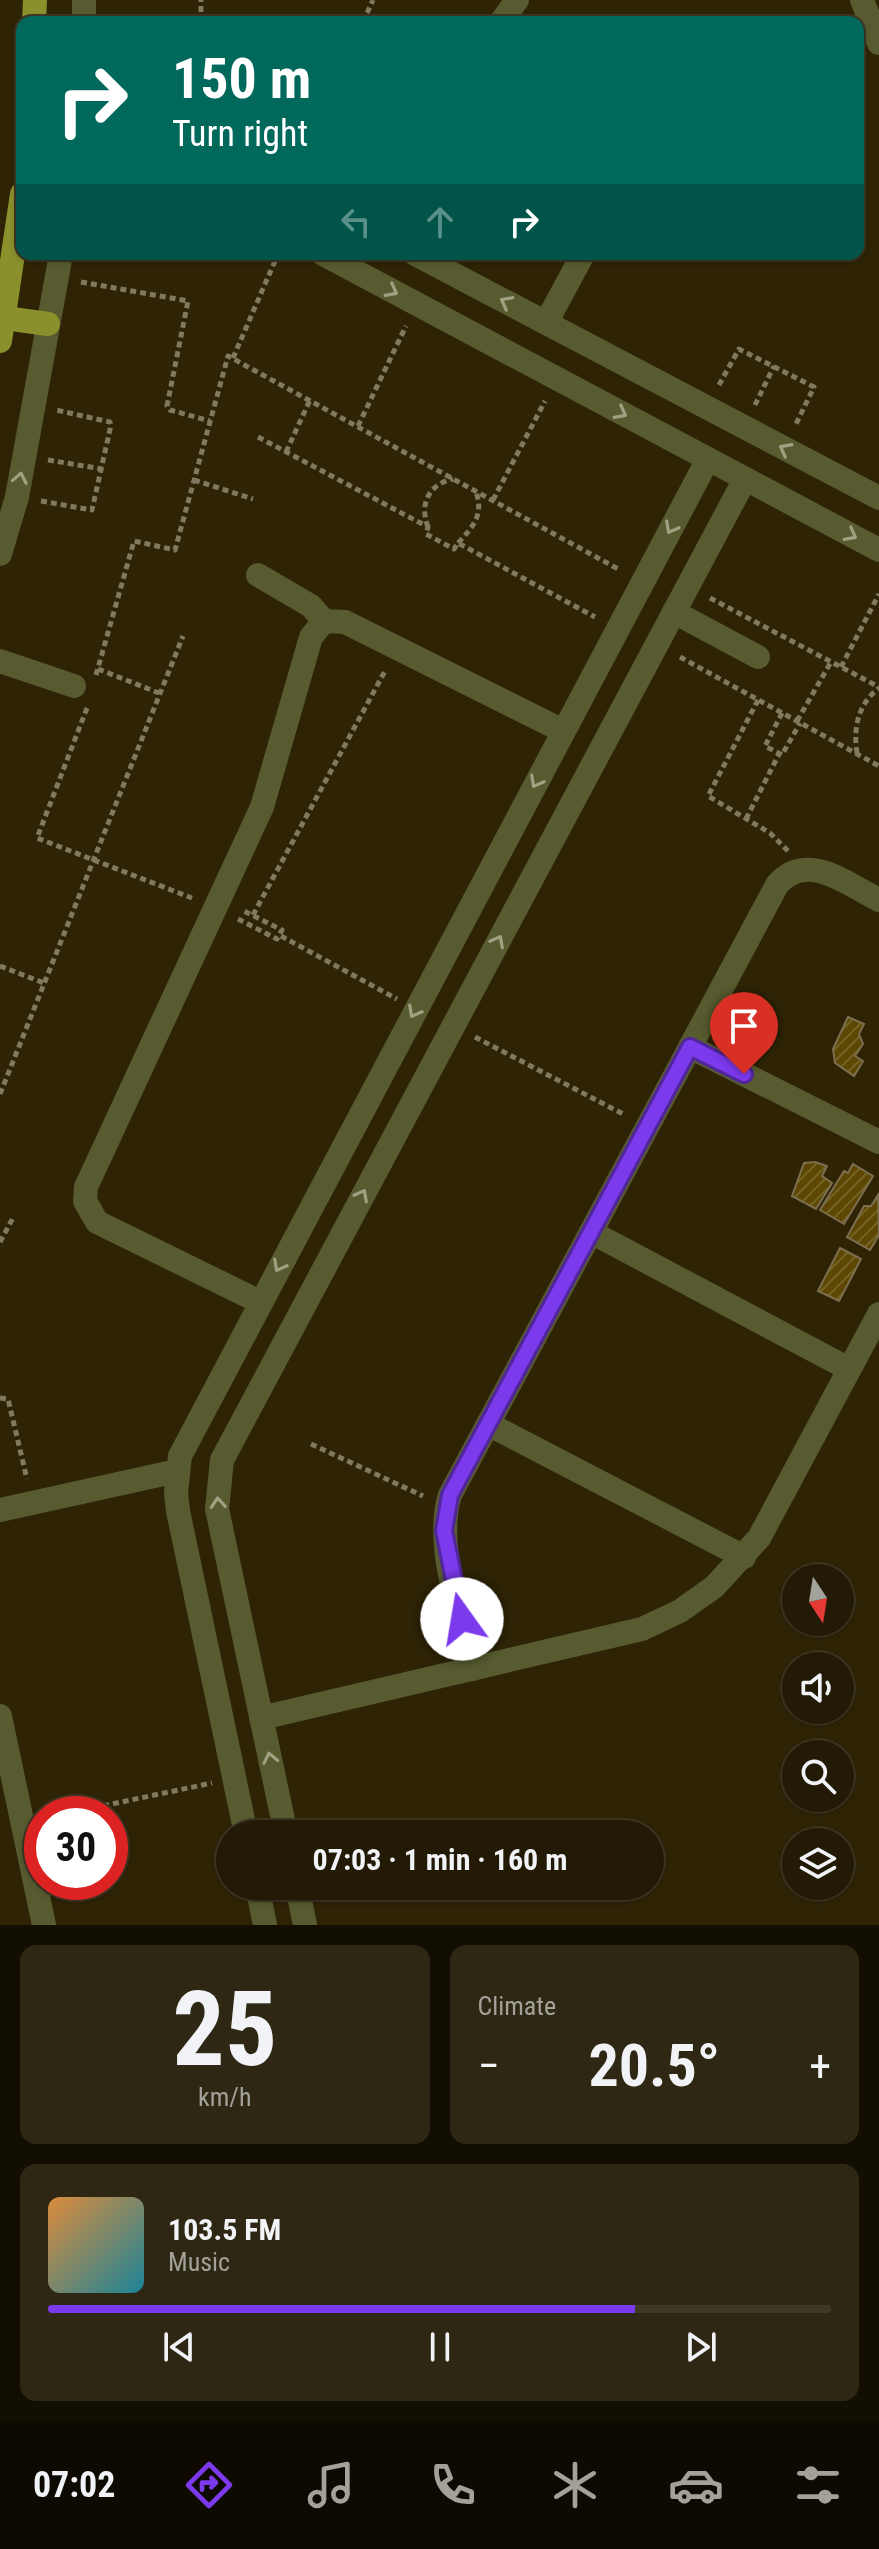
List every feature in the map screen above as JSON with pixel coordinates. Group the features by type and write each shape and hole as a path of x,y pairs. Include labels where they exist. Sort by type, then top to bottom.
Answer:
{"main road":[{"path":"16,235 2,330 48,324"}],"street":[{"path":"862,0 879,43"},
{"path":"334,260 879,550"},
{"path":"426,260 879,498"},
{"path":"546,323 580,260"},
{"path":"0,554 17,497 58,266"},
{"path":"552,376 568,335"},
{"path":"243,1820 178,1511 177,1471 187,1439 708,459"},
{"path":"283,1820 217,1509 218,1476 228,1444 745,479"},
{"path":"258,575 311,606 324,621 345,622 563,731"},
{"path":"674,612 758,657"},
{"path":"260,1302 97,1222 85,1201 86,1187 262,807 311,637 324,621"},
{"path":"0,661 74,686"},
{"path":"473,1669 445,1544 446,1506 488,1424 777,885 795,870 819,870 879,900"},
{"path":"690,1047 879,1142"},
{"path":"301,1224 336,1243"},
{"path":"591,1232 849,1369"},
{"path":"261,1718 642,1629 680,1611 714,1587 744,1557 772,1516 879,1314"},
{"path":"488,1424 744,1557"},
{"path":"0,1510 177,1471"},
{"path":"0,1716 44,1925"},
{"path":"260,1900 265,1925"},
{"path":"300,1900 305,1925"}],"path":[{"path":"233,358 275,260"},
{"path":"58,266 186,299 189,304 167,406 170,410 210,421"},
{"path":"358,426 417,304"},
{"path":"708,408 739,349 774,366 814,388 784,448"},
{"path":"744,427 774,366"},
{"path":"493,500 552,376"},
{"path":"286,452 310,400"},
{"path":"17,497 92,510 102,469 110,422 34,406"},
{"path":"258,437 428,527"},
{"path":"25,456 102,469"},
{"path":"454,479 443,481 427,496 424,517 428,527 426,534 454,549 473,528 479,513 475,490"},
{"path":"194,480 253,499"},
{"path":"458,543 617,629"},
{"path":"688,586 879,688 870,695 856,723 857,754"},
{"path":"841,667 879,594"},
{"path":"0,1094 183,636"},
{"path":"657,644 879,766"},
{"path":"253,915 397,649"},
{"path":"746,819 831,662"},
{"path":"98,669 159,693"},
{"path":"758,700 708,796 781,842 795,870"},
{"path":"779,754 765,746 782,713"},
{"path":"218,903 253,915 282,930 281,936"},
{"path":"218,903 277,939 281,936"},
{"path":"281,936 415,1009"},
{"path":"0,966 44,983"},
{"path":"453,1025 648,1127"},
{"path":"0,1242 14,1216"},
{"path":"0,1398 8,1399 32,1503"},
{"path":"311,1444 446,1506"},
{"path":"128,1800 234,1778"}],"building":[{"path":"848,1017 864,1024 859,1034 863,1044 855,1056 863,1061 854,1076 835,1063 833,1049"},
{"path":"815,1162 827,1166 822,1176 832,1183 816,1209 792,1196 804,1163"},
{"path":"853,1164 873,1176 844,1224 820,1210 844,1171 848,1173"},
{"path":"878,1195 879,1235 870,1250 847,1237 864,1206 871,1206"},
{"path":"840,1248 861,1259 839,1301 818,1291"}],"route":[{"path":"462,1619 445,1544 444,1519 450,1495 690,1047 744,1074"}]}
